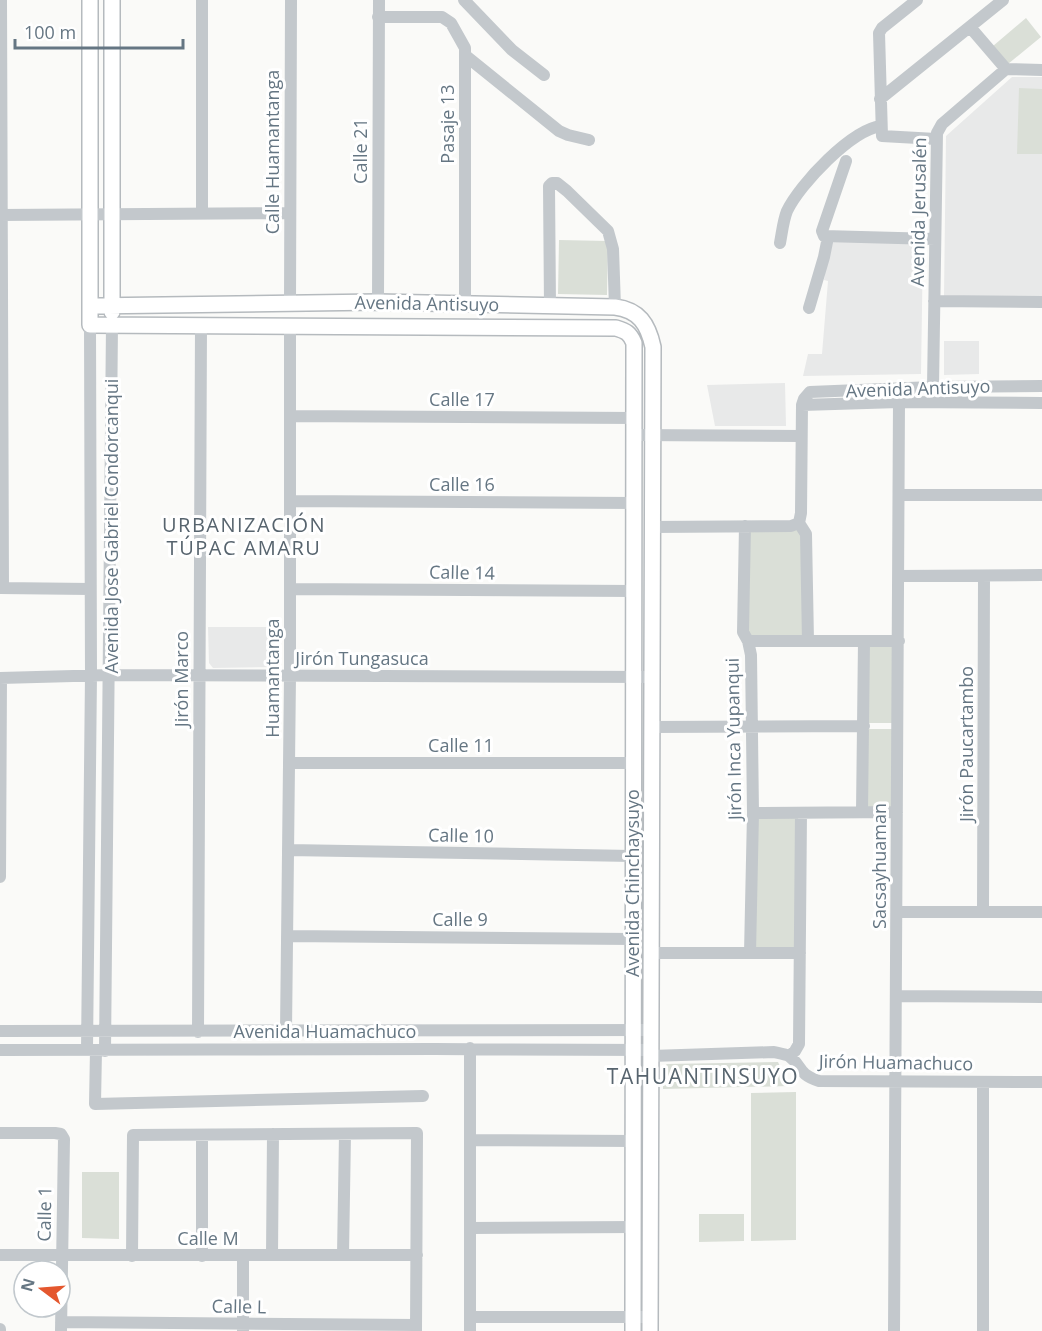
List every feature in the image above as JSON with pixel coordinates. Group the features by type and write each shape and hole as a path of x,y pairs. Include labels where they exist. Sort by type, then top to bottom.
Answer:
{"main road":[{"name":"Avenida Jose Gabriel Condorcanqui","path":"90,0 90,325"},
{"name":"Avenida Jose Gabriel Condorcanqui","path":"112,0 112,324"},
{"name":"Avenida Antisuyo","path":"90,306 378,302 626,308 645,322 653,346 652,435"},
{"name":"Avenida Antisuyo","path":"90,325 616,328 630,334 634,343 633,435"},
{"name":"Avenida Chinchaysuyo","path":"633,435 633,1324"},
{"name":"Avenida Chinchaysuyo","path":"650,1324 652,435"}],"street":[{"path":"1,0 2,588 90,589"},
{"path":"202,0 202,213"},
{"name":"Calle Huamantanga","path":"290,304 291,0"},
{"name":"Calle 21","path":"378,302 379,0"},
{"path":"464,0 512,50 544,75"},
{"path":"881,131 879,33 882,28 917,0"},
{"path":"880,99 1003,0"},
{"name":"Pasaje 13","path":"378,17 442,16 451,23 462,41 466,56 465,303"},
{"path":"970,27 1006,69 1042,70"},
{"path":"466,56 560,131 589,140"},
{"name":"Avenida Jerusalén","path":"933,387 937,133 942,124 1006,69"},
{"path":"780,243 788,210 808,181 853,137 866,130 936,139"},
{"path":"809,308 824,257 825,234 846,161"},
{"path":"549,306 549,186 557,183 608,231 614,249 615,307"},
{"path":"1,215 290,213"},
{"path":"825,234 935,239"},
{"path":"934,301 1042,302"},
{"name":"Avenida Jose Gabriel Condorcanqui","path":"96,1050 106,1031 112,324"},
{"name":"Avenida Jose Gabriel Condorcanqui","path":"90,325 87,1031 96,1050"},
{"name":"Jirón Marco","path":"198,1032 201,326"},
{"name":"Huamantanga","path":"286,1031 290,676 290,326"},
{"name":"Avenida Antisuyo","path":"1042,386 813,391 807,394 802,405 899,402 1042,403"},
{"name":"Sacsayhuaman","path":"894,1331 899,402"},
{"path":"802,405 799,522 806,534 808,641"},
{"name":"Calle 17","path":"290,416 634,418"},
{"path":"633,435 801,436"},
{"path":"899,495 1042,495"},
{"name":"Calle 16","path":"290,501 633,503"},
{"path":"652,527 791,526 799,522"},
{"name":"Jirón Inca Yupanqui","path":"745,526 743,632 751,655 752,726 750,953"},
{"path":"898,576 1042,575"},
{"name":"Jirón Paucartambo","path":"984,576 984,912"},
{"name":"Calle 14","path":"290,589 633,591"},
{"path":"748,641 899,641"},
{"path":"862,812 864,641"},
{"name":"Jirón Tungasuca","path":"1,678 90,675 652,677"},
{"path":"0,877 1,678"},
{"path":"652,727 864,726"},
{"name":"Calle 11","path":"289,763 632,763"},
{"path":"753,813 897,812"},
{"path":"651,1053 774,1052 789,1056 795,1051 799,1044 801,813"},
{"name":"Calle 10","path":"288,850 632,856"},
{"path":"897,912 1042,912"},
{"name":"Calle 9","path":"287,936 633,939"},
{"path":"651,952 801,953"},
{"path":"896,996 1042,997"},
{"name":"Avenida Huamachuco","path":"0,1031 651,1030"},
{"path":"470,1331 471,1048"},
{"name":"Avenida Huamachuco","path":"0,1050 471,1048 632,1050 651,1053"},
{"path":"96,1050 95,1104 423,1096"},
{"name":"Jirón Huamachuco","path":"789,1056 809,1078 819,1081 1042,1082"},
{"path":"983,1331 984,1082"},
{"name":"Calle 1","path":"0,1133 61,1134 64,1139 61,1327"},
{"path":"132,1256 133,1135 417,1133 417,1328"},
{"path":"272,1256 273,1134"},
{"path":"343,1255 345,1134"},
{"path":"202,1135 202,1256"},
{"path":"470,1140 633,1141"},
{"path":"471,1228 633,1227"},
{"name":"Calle M","path":"0,1255 417,1255"},
{"path":"243,1256 243,1328"},
{"path":"470,1317 650,1324"},
{"name":"Calle L","path":"61,1327 417,1328"}],"shaded area":[{"path":"1026,18 1041,37 1008,64 993,46"},
{"path":"1012,77 1042,77 1042,298 944,296 946,136"},
{"path":"1019,88 1042,89 1042,154 1017,154"},
{"path":"559,240 608,241 607,295 558,294"},
{"path":"829,242 923,242 921,374 803,376 808,354 822,354 828,281 824,280"},
{"path":"944,341 979,341 979,374 944,375"},
{"path":"785,383 786,426 715,426 707,385"},
{"path":"749,530 803,530 803,636 748,637"},
{"path":"208,627 278,627 277,662 273,667 213,668 209,663"},
{"path":"867,645 895,645 895,723 867,723"},
{"path":"868,729 893,729 893,807 866,807"},
{"path":"798,815 797,949 753,949 755,816"},
{"path":"778,1062 789,1086 663,1089 663,1067 667,1064"},
{"path":"796,1092 796,1240 751,1241 751,1093"},
{"path":"82,1172 119,1172 119,1239 82,1238"},
{"path":"699,1214 744,1214 744,1241 699,1242"}],"district":[{"name":"URBANIZACIÓN TÚPAC AMARU","path":"244,536"},
{"name":"TAHUANTINSUYO","path":"703,1076"}]}
